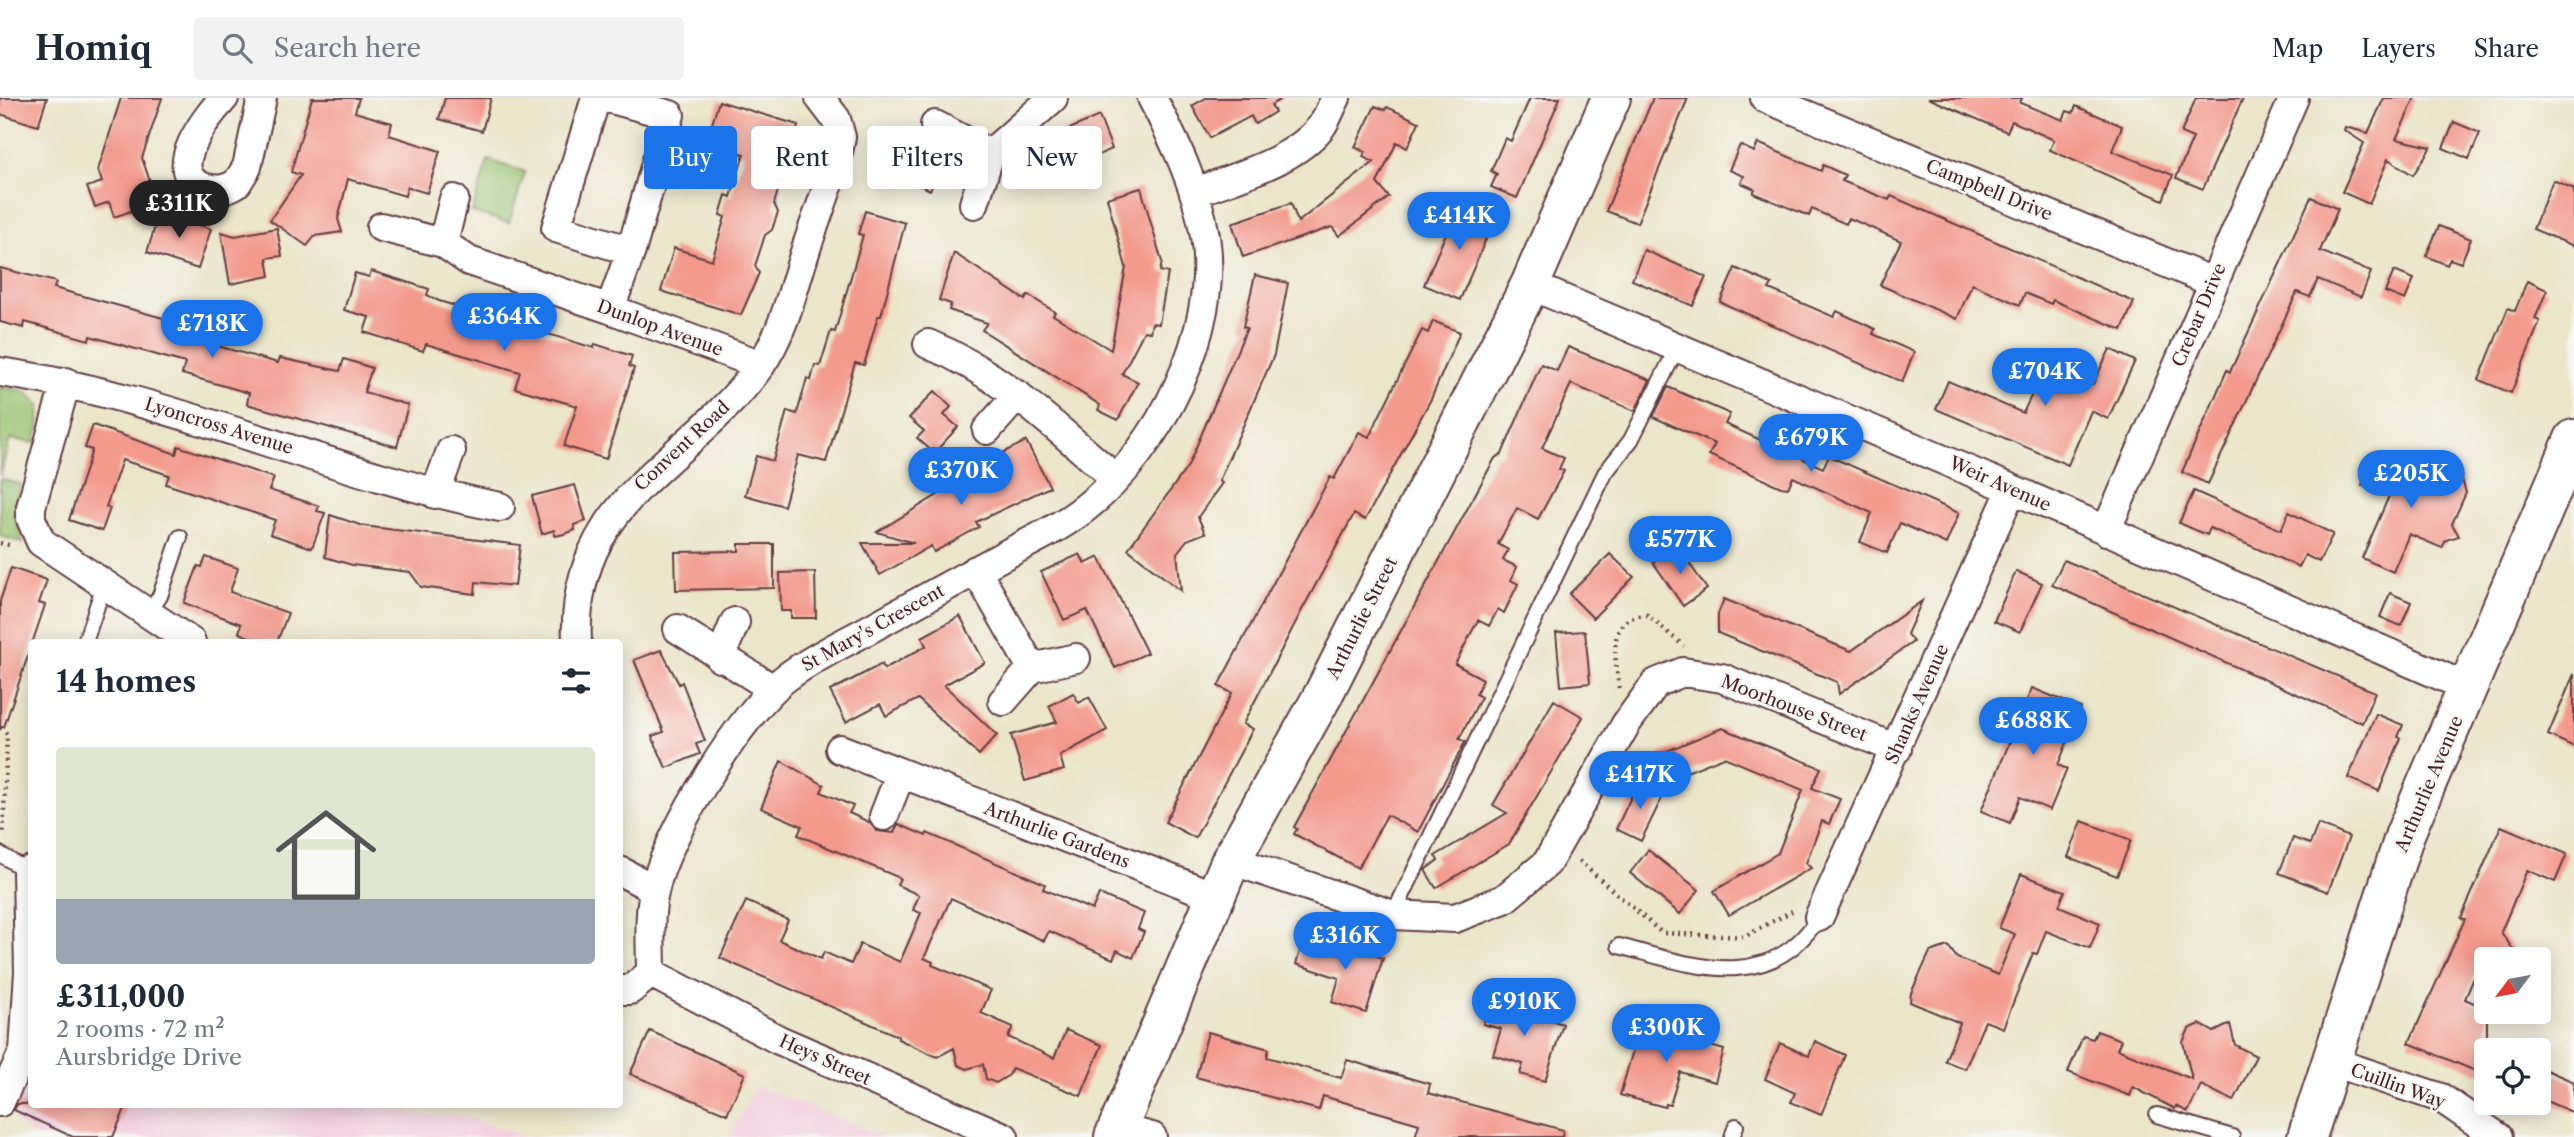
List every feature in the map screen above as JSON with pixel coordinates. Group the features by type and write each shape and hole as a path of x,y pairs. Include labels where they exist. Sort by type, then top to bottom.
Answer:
{"street":[{"path":"224,98 195,135 186,163 191,176 202,187 217,190 237,183 247,167 262,98"},
{"path":"596,98 556,228 631,251"},
{"path":"608,98 670,115 631,251 610,309"},
{"name":"Convent Road","path":"577,639 582,581 592,550 619,507 660,465 718,416 761,365 778,332 841,137 836,120 820,98"},
{"path":"974,204 990,154 1053,98"},
{"name":"St Mary's Crescent","path":"651,973 654,889 667,851 729,743 773,689 788,676 830,651 1086,508 1143,448 1171,402 1194,349 1205,295 1205,239 1194,193 1176,143 1153,98"},
{"path":"1194,193 1279,159 1300,146 1321,127 1336,98"},
{"name":"Arthurlie Street","path":"1128,1134 1214,896 1231,860 1322,697 1530,285 1611,98"},
{"name":"Campbell Drive","path":"1765,98 2213,282"},
{"name":"Crebar Drive","path":"2106,531 2294,98"},
{"path":"935,125 990,154"},
{"path":"443,243 454,199"},
{"name":"Dunlop Avenue","path":"381,227 443,243 469,261 761,365"},
{"name":"Weir Avenue","path":"1530,285 2012,489 2469,688"},
{"path":"928,344 967,360 1018,395 1115,478"},
{"name":"Lyoncross Avenue","path":"0,372 66,382 144,402 435,494 500,507"},
{"path":"66,382 31,507 31,519 41,542 186,639"},
{"path":"987,430 1018,395"},
{"name":"Arthurlie Avenue","path":"2307,1137 2405,834 2574,439"},
{"path":"435,494 451,451"},
{"name":"Shanks Avenue","path":"1824,907 2012,489"},
{"path":"976,570 1032,668"},
{"path":"720,658 735,622"},
{"path":"678,629 773,689"},
{"path":"1003,701 1032,668 1076,658"},
{"name":"Moorhouse Street","path":"1231,860 1393,915 1455,918 1504,899 1547,863 1626,724 1656,682 1683,672 1722,678 1897,749"},
{"name":"Arthurlie Gardens","path":"840,749 900,775 1214,896"},
{"path":"884,816 900,775"},
{"path":"623,873 654,889"},
{"path":"623,990 630,990 651,973"},
{"name":"Heys Street","path":"651,973 779,1040 1004,1137"},
{"path":"0,1102 24,1051 28,988"},
{"name":"Cuillin Way","path":"2330,1061 2441,1098 2498,1137"}],"lane":[{"path":"1393,915 1605,473 1631,440 1678,346"},
{"path":"148,614 160,596 180,537"},
{"path":"86,639 104,585"},
{"path":"1,854 28,870"},
{"path":"1619,946 1706,969 1740,970 1784,952 1806,934 1824,907"},
{"path":"2157,1115 2232,1137"}],"path":[{"path":"0,727 7,734 1,854"},
{"path":"1559,843 1662,933 1744,937 1810,901 1824,907"}],"shaded area":[{"path":"28,1065 28,1108 399,1108 417,1115 463,1116 525,1137 38,1137 17,1123 12,1103"},
{"path":"756,1086 885,1137 729,1137"}],"green space":[{"path":"488,160 525,172 509,223 472,212"},
{"path":"0,387 25,391 40,405 35,443 10,439 0,476"},
{"path":"0,479 20,484 14,513 23,543 0,536"}],"building":[{"path":"0,98 47,98 38,126 0,114"},
{"path":"121,98 162,98 142,158 157,202 114,217 109,202 95,207 87,187 102,182 98,170"},
{"path":"312,98 359,98 355,112 392,123 389,135 440,151 427,193 407,187 405,196 348,179 338,219 342,232 315,236 307,246 270,220 301,175 291,172"},
{"path":"445,98 491,98 482,131 439,119"},
{"path":"1206,98 1283,98 1271,105 1275,112 1255,124 1251,116 1210,138 1192,106"},
{"path":"1530,98 1560,98 1517,198 1491,187 1497,174 1491,171 1505,138 1511,141"},
{"path":"1653,98 1688,98 1637,223 1606,211"},
{"path":"1928,98 2022,98 2020,103 2063,120 2067,111 2073,113 2076,106 2122,126 2112,151 2173,175 2163,200 2050,150 2054,140 2012,121 2007,132"},
{"path":"2196,98 2243,98 2203,189 2176,178 2193,138 2181,133"},
{"path":"2384,98 2415,98 2396,139 2431,147 2413,175 2388,159 2369,204 2342,192 2364,143 2344,130 2345,127 2368,133"},
{"path":"719,101 798,125 751,126 751,189 778,189 774,204 778,212 772,230 765,235 755,266 759,273 741,315 661,291 674,248 712,260 725,217 720,215 726,195 731,197 733,189 737,189 737,177 744,154 737,152 737,126 711,126"},
{"path":"1375,106 1385,110 1387,107 1419,122 1407,148 1397,142 1377,183 1389,197 1339,236 1332,227 1243,257 1232,223 1291,203 1298,222 1374,162 1363,157 1365,152 1355,147"},
{"path":"1099,116 1112,149 1102,153 1102,126 1076,126"},
{"path":"2454,122 2480,133 2469,159 2443,148"},
{"path":"1758,143 1821,171 1823,165 1845,175 1842,181 1889,200 1891,196 2134,302 2122,330 2053,300 2051,304 2025,293 2020,305 1972,284 1957,319 1880,285 1901,241 1849,218 1846,224 1812,209 1809,216 1753,193 1755,189 1741,183 1744,176 1729,170 1740,145 1754,152"},
{"path":"2553,180 2574,189 2574,246 2533,229"},
{"path":"1141,188 1162,262 1160,271 1168,273 1159,324 1152,323 1150,332 1144,331 1122,374 1138,382 1118,420 1098,410 1100,405 982,330 987,323 949,310 951,304 939,300 954,253 1025,300 1028,295 1055,312 1053,315 1111,350 1126,267 1107,198"},
{"path":"2311,197 2338,209 2320,251 2371,272 2361,297 2318,279 2310,297 2297,292 2208,484 2182,472 2227,370 2230,372"},
{"path":"1458,205 1494,220 1460,300 1424,285"},
{"path":"160,211 211,229 198,269 147,252"},
{"path":"865,211 905,223 881,316 878,316 864,365 855,363 826,462 798,455 784,506 745,495 756,456 773,461 787,411 797,414 807,378 811,380 815,365 820,366 831,331 835,332 863,235 858,234"},
{"path":"2439,226 2471,239 2461,263 2450,259 2447,265 2426,256"},
{"path":"277,228 282,256 267,258 270,276 230,284 221,232 235,236"},
{"path":"1644,250 1706,277 1693,306 1632,280"},
{"path":"0,268 56,282 54,288 174,321 171,333 278,363 280,358 340,371 344,359 372,368 364,392 408,405 397,447 247,404 249,393 182,374 185,363 90,336 89,340 25,322 24,328 0,322"},
{"path":"1735,268 1772,284 1769,289 1834,317 1837,311 1875,329 1873,334 1914,352 1902,382 1720,302"},
{"path":"371,271 429,289 427,295 439,301 594,348 595,344 632,356 629,366 634,368 606,459 564,446 577,406 515,388 520,372 426,344 423,351 364,332 369,317 344,310 355,273 369,277"},
{"path":"2394,271 2414,279 2405,300 2385,292"},
{"path":"1255,275 1288,283 1274,355 1219,481 1222,483 1198,517 1205,533 1187,540 1177,553 1181,591 1128,549 1188,466 1247,328 1243,327"},
{"path":"2527,281 2547,290 2535,319 2540,321 2511,393 2479,380 2508,308 2515,311"},
{"path":"1433,321 1460,332 1431,399 1365,520 1354,514 1302,610 1243,724 1253,729 1195,838 1165,822 1232,693 1218,686 1330,477 1334,479 1359,432 1369,437 1422,330 1428,333"},
{"path":"1568,347 1650,380 1635,411 1571,384 1542,448 1564,458 1559,469 1564,471 1538,519 1517,508 1498,544 1508,550 1503,560 1517,567 1511,580 1518,584 1504,613 1498,609 1489,626 1478,620 1455,664 1483,679 1476,694 1481,697 1459,739 1465,742 1418,832 1387,815 1358,868 1294,834 1297,829 1294,827 1495,458 1502,454 1541,364 1557,371"},
{"path":"2110,349 2135,361 2108,419 2091,411 2068,465 1936,409 1948,381 2023,413 2046,365 2093,384"},
{"path":"1668,387 1730,414 1725,424 1823,468 1829,456 1959,513 1946,544 1900,523 1887,553 1860,542 1872,513 1793,477 1788,488 1781,487 1709,455 1715,444 1653,417"},
{"path":"935,391 951,407 944,415 958,427 934,453 917,438 924,431 909,418"},
{"path":"93,425 176,454 178,446 274,478 269,490 319,506 317,511 325,513 312,548 270,534 275,520 166,484 169,475 122,460 106,507 110,508 102,531 69,520 92,450 85,448"},
{"path":"1026,441 1050,487 976,522 979,527 934,552 931,546 880,575 862,543 914,543 877,532 962,480 958,476"},
{"path":"2374,457 2407,471 2411,463 2417,466 2428,458 2433,487 2460,473 2466,493 2452,524 2459,536 2446,540 2442,548 2409,534 2393,572 2362,558 2389,496 2362,485"},
{"path":"575,485 586,521 574,525 575,530 564,534 555,536 554,530 542,534 532,496"},
{"path":"2194,491 2281,530 2289,512 2333,534 2319,562 2305,555 2299,567 2210,528 2207,535 2179,523"},
{"path":"330,515 363,526 520,545 515,586 476,582 475,594 421,587 410,572 352,565 325,557"},
{"path":"739,544 774,544 774,588 676,590 675,552 739,551"},
{"path":"1671,550 1680,550 1707,589 1683,606 1653,562"},
{"path":"1080,554 1085,564 1099,557 1147,653 1115,668 1087,610 1064,620 1041,572"},
{"path":"1610,554 1634,577 1593,618 1569,594"},
{"path":"206,557 238,568 230,592 288,613 278,639 254,639 239,633 241,624 184,603 198,566 202,567"},
{"path":"2064,560 2375,692 2362,723 2052,585"},
{"path":"11,568 47,580 39,603 45,605 34,639 28,639 28,656 4,727 0,727 0,601"},
{"path":"2016,571 2042,583 2020,632 1994,621"},
{"path":"815,572 816,618 791,618 791,611 781,611 780,573"},
{"path":"2390,593 2411,602 2401,626 2380,617"},
{"path":"1724,599 1851,651 1922,601 1907,634 1913,642 1839,694 1837,682 1718,633 1718,614"},
{"path":"960,616 985,663 944,685 997,735 979,755 918,699 886,716 880,704 846,722 830,691 882,664 884,669 926,646 922,637"},
{"path":"1585,631 1590,683 1561,686 1556,633"},
{"path":"661,650 679,684 682,682 705,741 696,744 700,754 666,768 652,736 664,732 634,660"},
{"path":"2574,674 2574,747 2548,735"},
{"path":"2032,688 2081,708 2058,765 2067,769 2050,810 2020,797 2010,823 1981,811"},
{"path":"1073,693 1079,703 1089,697 1107,730 1060,756 1064,770 1025,781 1011,735 1057,722 1049,706"},
{"path":"1554,700 1583,717 1509,844 1436,888 1425,870 1438,860 1435,856 1507,813 1493,805"},
{"path":"2376,714 2403,725 2398,737 2401,738 2379,791 2348,778"},
{"path":"1722,728 1821,768 1812,788 1840,799 1829,824 1822,821 1806,863 1811,868 1729,915 1714,891 1778,853 1803,790 1724,757 1669,779 1659,754"},
{"path":"781,761 824,785 821,792 853,806 849,813 869,822 877,831 894,833 898,824 926,836 927,833 1045,884 1043,889 1092,910 1099,894 1144,913 1138,929 1144,932 1133,958 1117,950 1113,959 1049,931 1044,941 951,898 924,958 933,962 932,965 991,990 981,1013 1013,1027 1008,1037 1054,1058 1066,1030 1102,1045 1081,1096 1012,1068 1009,1075 996,1083 986,1079 983,1064 967,1069 958,1065 954,1048 937,1057 898,1039 898,1036 720,958 746,901 788,920 779,940 821,959 824,952 851,964 860,944 900,962 921,913 913,910 919,895 897,885 900,878 798,835 802,826 761,808"},
{"path":"1638,782 1664,794 1641,841 1616,829"},
{"path":"2082,821 2131,840 2117,876 2068,857"},
{"path":"2318,824 2349,837 2328,892 2279,873 2293,838 2310,844"},
{"path":"2501,826 2567,854 2555,882 2527,870 2501,932 2511,947 2474,947 2474,978 2465,999 2474,1003 2474,1024 2487,1024 2487,1038 2474,1038 2474,1070 2409,1043 2465,919 2461,918"},
{"path":"1648,850 1699,890 1680,914 1630,873"},
{"path":"2021,874 2065,891 2059,906 2100,923 2090,948 2046,931 2037,954 2033,953 2003,1028 1985,1021 1965,1069 1945,1061 1960,1023 1910,1002 1911,993 1930,952 1948,946 1957,958 1998,975 2015,934 1999,928"},
{"path":"1325,941 1383,958 1366,1013 1332,1002 1339,978 1296,964 1303,942 1323,948"},
{"path":"1491,996 1513,1003 1512,1008 1563,1024 1545,1081 1520,1074 1523,1064 1493,1055 1501,1029 1483,1024"},
{"path":"1643,1016 1663,1022 1660,1031 1724,1050 1715,1082 1680,1072 1670,1105 1666,1104 1665,1107 1620,1095"},
{"path":"2200,1024 2214,1032 2230,1024 2235,1045 2256,1056 2234,1101 2201,1085 2188,1112 2176,1106 2175,1109 2133,1087 2130,1096 2068,1072 2083,1036 2093,1039 2097,1031 2121,1040 2117,1049 2192,1079 2183,1042 2189,1029"},
{"path":"650,1031 745,1074 727,1114 630,1074"},
{"path":"1208,1032 1269,1049 1267,1057 1341,1078 1347,1060 1430,1084 1428,1093 1563,1130 1562,1137 1415,1137 1419,1124 1323,1096 1319,1110 1196,1077"},
{"path":"1815,1041 1845,1055 1821,1115 1791,1102 1795,1093 1765,1079 1780,1043 1809,1056"},
{"path":"2551,1072 2574,1082 2574,1113 2551,1103"},
{"path":"17,1104 28,1104 28,1108 125,1108 113,1137 73,1137 14,1110"}]}
